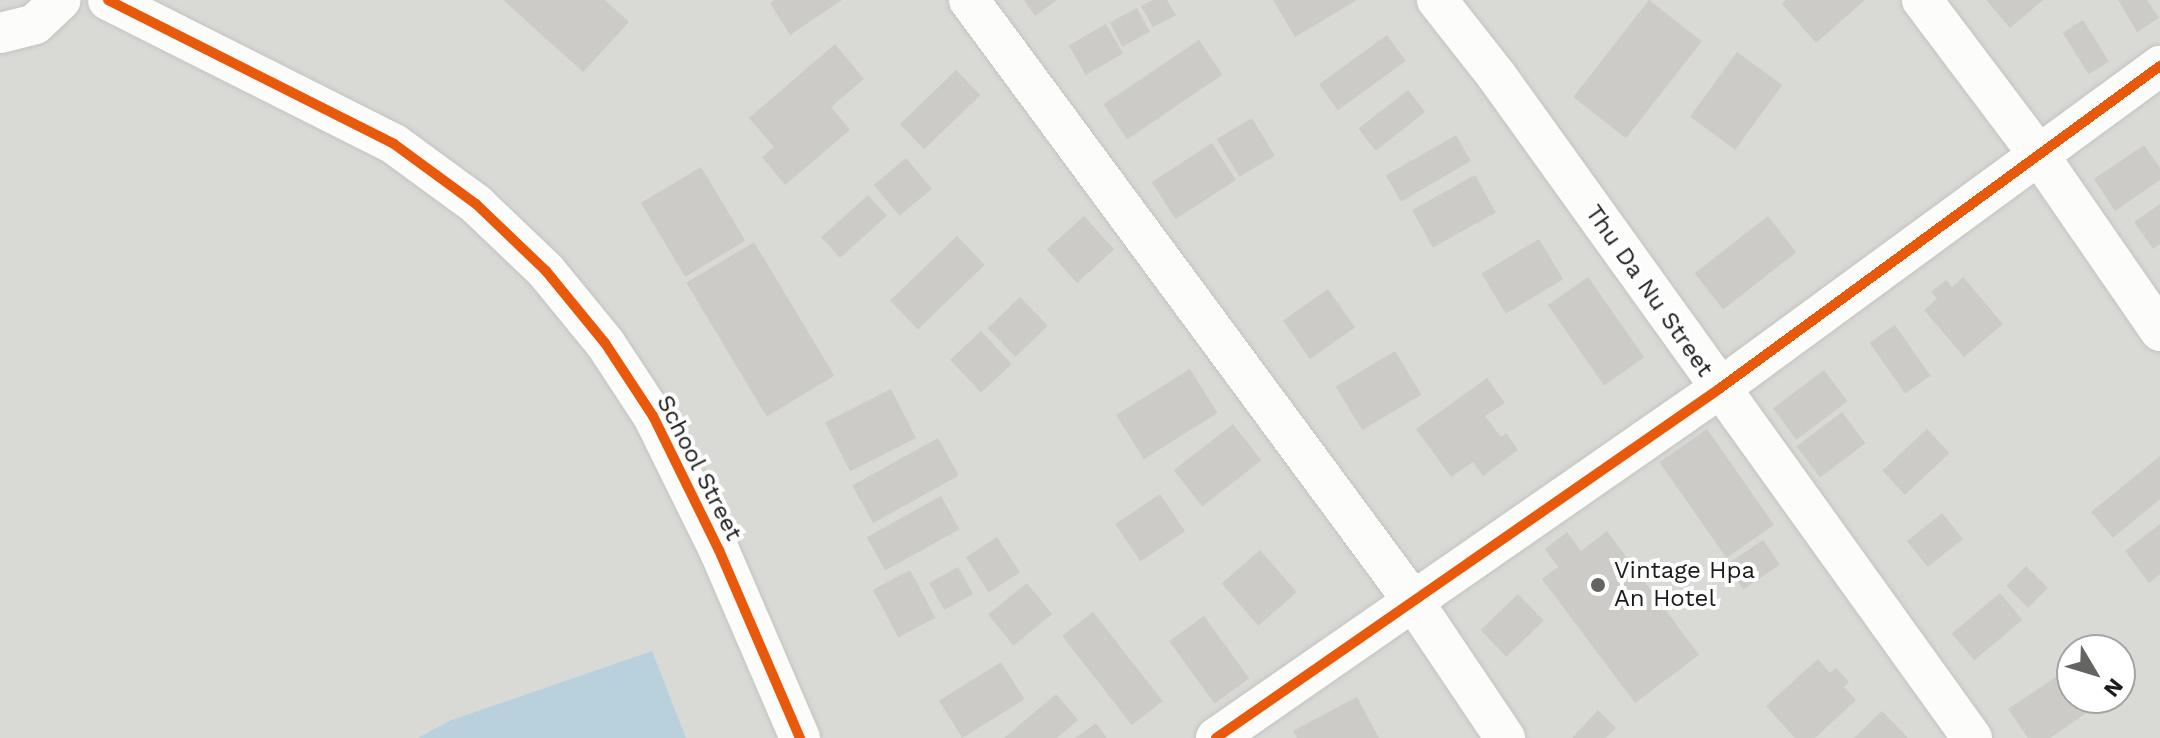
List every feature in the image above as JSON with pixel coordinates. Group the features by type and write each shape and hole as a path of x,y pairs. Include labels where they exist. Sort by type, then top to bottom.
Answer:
{"street":[{"path":"0,33 35,24 61,0"},
{"name":"School Street","path":"108,0 394,144 476,204 546,271 605,343 653,416 719,550 800,738"},
{"path":"969,0 1413,601 1505,738"},
{"name":"Thu Da Nu Street","path":"1437,0 1496,75 1972,738"},
{"path":"1922,0 2038,154 2160,331"},
{"path":"1216,738 1719,389 2160,66"}],"shaded area":[{"path":"0,0 2160,0 2160,738 0,738"}],"water":[{"path":"652,651 686,738 418,738 449,721"}],"building":[{"path":"503,0 605,0 629,22 583,72"},
{"path":"774,0 842,0 790,35 770,3"},
{"path":"1024,0 1057,0 1035,16"},
{"path":"1153,0 1167,0 1176,15 1153,27 1141,6"},
{"path":"1273,0 1357,0 1295,37"},
{"path":"1649,0 1702,41 1626,138 1573,97"},
{"path":"1786,0 1865,0 1816,43 1782,4"},
{"path":"1986,0 2043,0 2010,28"},
{"path":"2118,0 2147,0 2159,18 2137,32"},
{"path":"1137,8 1150,32 1122,46 1110,23"},
{"path":"2083,20 2109,62 2089,74 2063,33"},
{"path":"1106,24 1123,53 1086,75 1069,46"},
{"path":"1387,35 1406,61 1338,110 1319,84"},
{"path":"1199,40 1222,75 1127,139 1104,104"},
{"path":"835,44 864,79 831,107 850,130 785,185 762,157 774,147 749,118"},
{"path":"1737,52 1782,85 1735,150 1690,117"},
{"path":"956,70 980,95 924,149 900,124"},
{"path":"1408,90 1425,112 1376,151 1358,129"},
{"path":"1252,118 1275,156 1240,177 1217,139"},
{"path":"1456,135 1471,161 1401,201 1386,176"},
{"path":"1212,143 1236,180 1176,219 1152,182"},
{"path":"2144,145 2160,168 2160,180 2115,211 2094,179"},
{"path":"906,158 932,189 900,216 874,185"},
{"path":"701,167 745,241 685,277 641,203"},
{"path":"1475,175 1496,213 1433,248 1412,210"},
{"path":"868,195 887,216 840,258 821,237"},
{"path":"2160,204 2160,244 2153,249 2134,222"},
{"path":"1084,216 1114,249 1077,283 1047,249"},
{"path":"1768,216 1796,252 1723,310 1695,273"},
{"path":"957,236 985,265 918,329 890,301"},
{"path":"1539,239 1563,279 1506,314 1482,274"},
{"path":"754,242 834,376 767,416 686,283"},
{"path":"1588,277 1644,357 1604,385 1548,305"},
{"path":"1963,277 2003,324 1964,357 1924,310 1937,299 1931,292 1946,280 1952,287"},
{"path":"1328,289 1355,328 1310,359 1283,321"},
{"path":"1020,297 1048,326 1015,357 988,328"},
{"path":"1895,325 1931,376 1905,394 1870,343"},
{"path":"981,331 1012,364 981,393 950,360"},
{"path":"1395,351 1421,395 1362,430 1336,387"},
{"path":"1190,369 1218,413 1144,459 1116,415"},
{"path":"1824,370 1847,401 1796,440 1773,409"},
{"path":"1487,378 1505,403 1485,416 1501,437 1506,433 1518,450 1483,476 1473,462 1451,477 1416,429"},
{"path":"891,389 916,438 850,472 825,423"},
{"path":"1842,412 1865,443 1820,477 1796,446"},
{"path":"1233,424 1261,460 1202,506 1174,470"},
{"path":"1707,429 1774,525 1727,558 1659,462"},
{"path":"1927,429 1950,453 1905,495 1882,471"},
{"path":"938,438 959,476 873,523 852,486"},
{"path":"2160,456 2160,499 2113,538 2091,512"},
{"path":"1160,494 1185,531 1140,562 1115,524"},
{"path":"941,496 959,529 885,570 867,537"},
{"path":"1942,513 1963,539 1928,567 1907,541"},
{"path":"2160,524 2160,574 2149,583 2125,551"},
{"path":"1607,531 1699,655 1635,703 1542,579 1558,567 1545,549 1567,532 1581,551"},
{"path":"997,537 1020,572 989,592 966,557"},
{"path":"1763,540 1780,565 1743,589 1727,565"},
{"path":"1260,550 1297,592 1258,626 1222,583"},
{"path":"2026,566 2048,588 2028,608 2006,586"},
{"path":"958,567 973,594 944,610 929,583"},
{"path":"910,570 935,618 898,637 873,590"},
{"path":"1027,583 1052,614 1013,646 988,614"},
{"path":"2000,593 2022,620 1974,660 1952,633"},
{"path":"1518,594 1544,621 1506,657 1481,630"},
{"path":"1093,612 1163,701 1132,725 1062,636"},
{"path":"1204,616 1249,678 1214,704 1169,641"},
{"path":"1818,659 1830,673 1836,668 1849,682 1844,687 1856,700 1815,738 1795,738 1766,706"},
{"path":"1001,662 1024,699 962,738 939,701"},
{"path":"2056,677 2056,714 2085,714 2050,738 2028,738 2008,709"},
{"path":"1056,694 1078,720 1057,738 1004,738"},
{"path":"1357,697 1379,738 1297,738 1293,731"},
{"path":"1598,710 1616,728 1606,738 1572,738"},
{"path":"1882,711 1908,738 1854,738"},
{"path":"1096,723 1107,738 1075,738"}],"cycle path":[{"path":"108,0 394,144 476,204 546,271 605,343 653,416 719,550 800,738"},
{"path":"1216,738 1719,389 2160,66"}],"place":[{"name":"Vintage Hpa An Hotel","path":"1598,585"}]}
